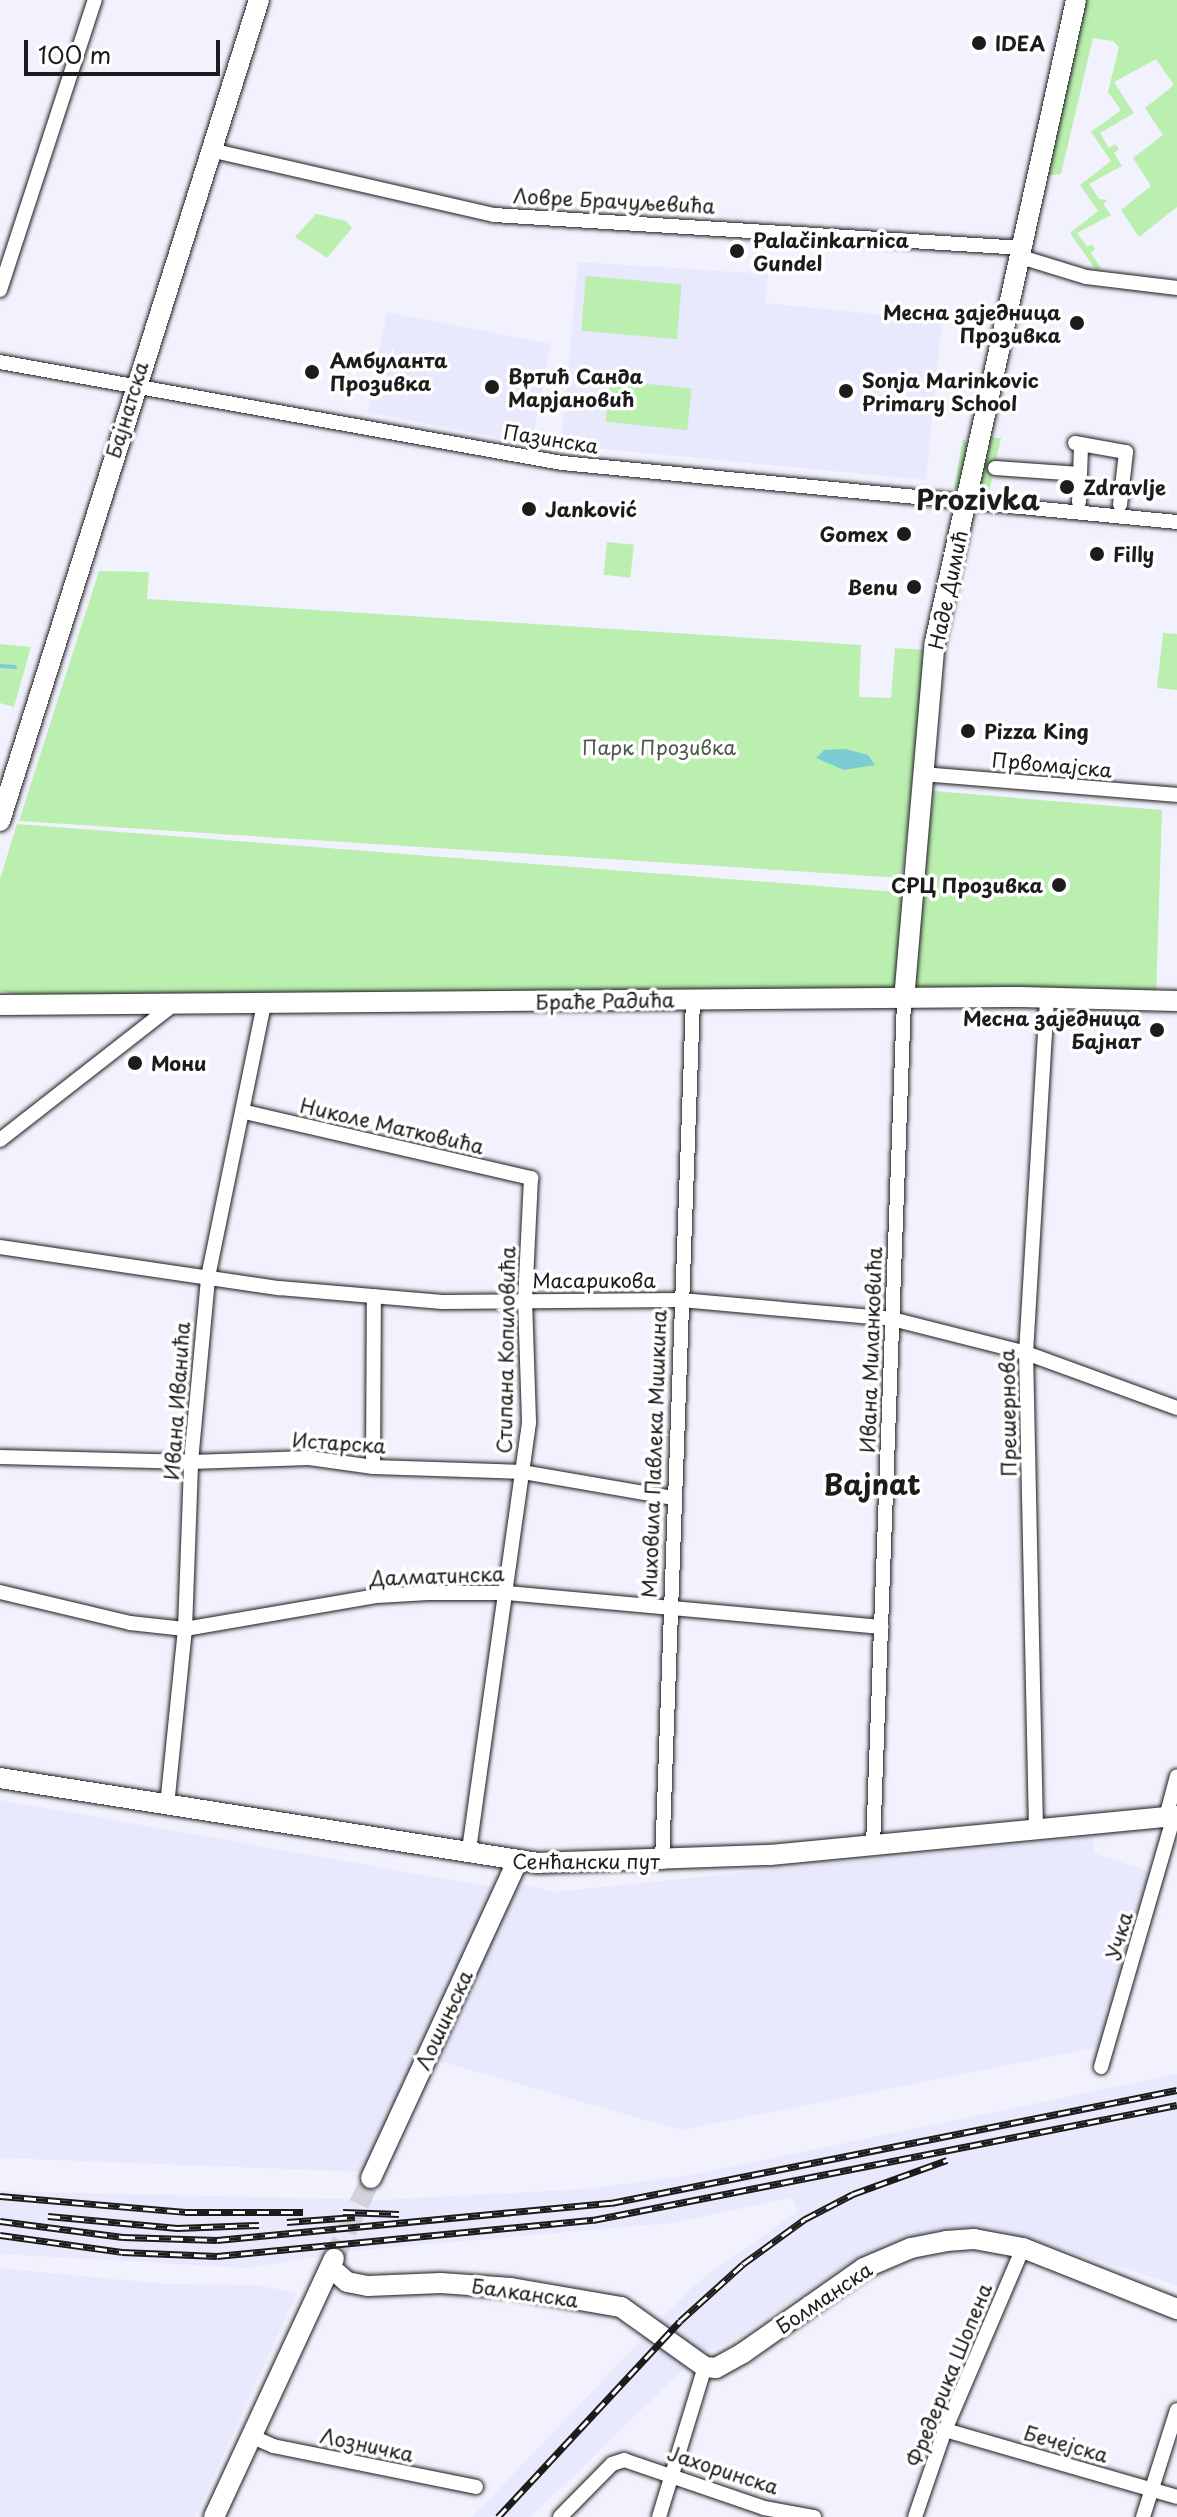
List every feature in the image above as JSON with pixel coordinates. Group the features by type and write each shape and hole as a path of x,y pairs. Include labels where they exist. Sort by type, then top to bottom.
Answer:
{"street":[{"path":"0,290 95,0"},
{"name":"Бајнатска","path":"0,821 135,383 259,0"},
{"name":"Наде Димић","path":"904,1000 935,642 1076,0"},
{"name":"Ловре Брачуљевића","path":"210,150 494,215 1022,253 1086,277 1177,288"},
{"name":"Пазинска","path":"0,362 135,383 550,461 966,505 1177,522"},
{"path":"1079,502 1078,446 1126,452 1120,505"},
{"path":"995,468 1080,474"},
{"name":"Првомајска","path":"923,774 1177,795"},
{"name":"Браће Радића","path":"0,995 34,1004"},
{"name":"Браће Радића","path":"0,1005 1047,997 1177,1001"},
{"name":"Прешернова","path":"1036,1829 1026,1353 1047,997"},
{"name":"Миховила Павлека Мишкина","path":"662,1862 668,1608 693,1000"},
{"name":"Ивана Миланковића","path":"873,1846 904,1000"},
{"name":"Ивана Иванића","path":"167,1806 185,1629 191,1462 208,1277 245,1112 264,1003"},
{"path":"0,1140 173,1005"},
{"name":"Николе Матковића","path":"245,1112 531,1178"},
{"name":"Стипана Копиловића","path":"468,1855 529,1423 525,1300 531,1178"},
{"name":"Масарикова","path":"0,1247 208,1277 442,1302 681,1300 892,1319 1026,1353 1177,1408"},
{"path":"373,1467 374,1296"},
{"name":"Истарска","path":"0,1457 191,1462 309,1458 373,1467 523,1472 673,1498"},
{"name":"Далматинска","path":"0,1592 130,1623 185,1629 377,1596 507,1593 881,1627"},
{"name":"Учка","path":"1101,2067 1172,1816 1177,1776"},
{"name":"Сенћански пут","path":"0,1778 517,1862 662,1862 873,1846 1172,1816"},
{"name":"Лошињска","path":"371,2178 517,1862"},
{"name":"Болманска","path":"705,2367 728,2362 864,2268 911,2248 974,2239 1023,2248 1177,2309"},
{"name":"Фредерика Шопена","path":"915,2517 945,2430 1023,2248"},
{"name":"Балканска","path":"253,2437 332,2264 347,2282 368,2286 441,2283 511,2288 621,2307 705,2367"},
{"path":"659,2517 705,2367"},
{"path":"1143,2517 1177,2410"},
{"name":"Бечејска","path":"945,2430 1177,2497"},
{"path":"214,2517 253,2437"},
{"name":"Лозничка","path":"253,2437 273,2446 476,2487"},
{"name":"Јахоринска","path":"560,2517 619,2461 671,2474 763,2513 814,2517"}],"shaded area":[{"path":"578,262 768,274 765,303 942,321 926,480 561,445"},
{"path":"387,312 551,344 531,444 368,412"},
{"path":"0,1800 497,1888 366,2172 0,2158"},
{"path":"1094,1837 1094,1853 1151,1872 1099,2047 681,2130 435,2060 516,1890 525,1884 554,1892"},
{"path":"1177,2074 1177,2285 1013,2234 967,2227 926,2233 842,2268 727,2344 700,2353 531,2517 472,2517 695,2284 798,2211 792,2198 671,2223 351,2251 248,2268 0,2254 0,2191 380,2200 586,2189 691,2175"},
{"path":"0,2268 166,2284 257,2285 297,2293 195,2517 0,2517"}],"green space":[{"path":"1076,0 1177,0 1177,207 1139,237 1121,210 1151,186 1133,158 1163,135 1145,108 1174,85 1156,59 1114,82 1134,113 1100,133 1109,148 1115,144 1119,149 1114,153 1122,166 1089,184 1099,199 1108,200 1103,204 1111,215 1077,233 1087,247 1092,244 1095,249 1091,253 1101,268 1096,270 1070,233 1098,211 1080,185 1111,161 1091,132 1121,110 1108,92 1119,47 1113,41 1093,38 1061,174 1038,177"},
{"path":"316,214 346,221 352,228 327,258 295,237"},
{"path":"586,276 682,284 677,339 581,331"},
{"path":"610,380 692,389 687,430 606,422"},
{"path":"980,437 1001,438 989,493 954,489 963,439 977,448"},
{"path":"607,542 634,545 630,578 604,575"},
{"name":"Парк Прозивка","path":"99,571 149,572 147,599 861,645 859,697 891,698 895,648 926,650 902,878 19,821"},
{"path":"1163,633 1177,634 1177,690 1157,688"},
{"path":"0,644 31,647 14,707 0,703"},
{"path":"933,791 1162,810 1156,997 920,988 41,999 0,991 0,879 17,824 922,894"}],"water":[{"path":"846,749 868,755 875,765 844,770 816,758 824,750"}],"waterway":[{"path":"0,666 15,667"}],"tunnel":[{"path":"334,2259 371,2178"}],"railway":[{"path":"0,2221 123,2237 217,2240 611,2203 1177,2090"},
{"path":"0,2235 122,2252 217,2256 593,2220 1177,2105"},
{"path":"498,2517 680,2321 743,2264 805,2219 853,2194 947,2160"},
{"path":"0,2196 185,2212 303,2212"},
{"path":"343,2212 399,2214"},
{"path":"48,2216 177,2228 259,2225"},
{"path":"287,2222 355,2217"}],"place":[{"name":"IDEA","path":"979,43"},
{"name":"Palačinkarnica Gundel","path":"737,251"},
{"name":"Месна заједница Прозивка","path":"1077,323"},
{"name":"Амбуланта Прозивка","path":"312,372"},
{"name":"Вртић Санда Марјановић","path":"492,387"},
{"name":"Sonja Marinkovic Primary School","path":"846,391"},
{"name":"Zdravlje","path":"1067,487"},
{"name":"Janković","path":"529,509"},
{"name":"Gomex","path":"904,534"},
{"name":"Filly","path":"1097,554"},
{"name":"Benu","path":"914,587"},
{"name":"Pizza King","path":"968,731"},
{"name":"СРЦ Прозивка","path":"1059,885"},
{"name":"Месна заједница Бајнат","path":"1157,1030"},
{"name":"Мони","path":"135,1063"}],"district":[{"name":"Prozivka","path":"978,499"},
{"name":"Bajnat","path":"872,1484"}]}
